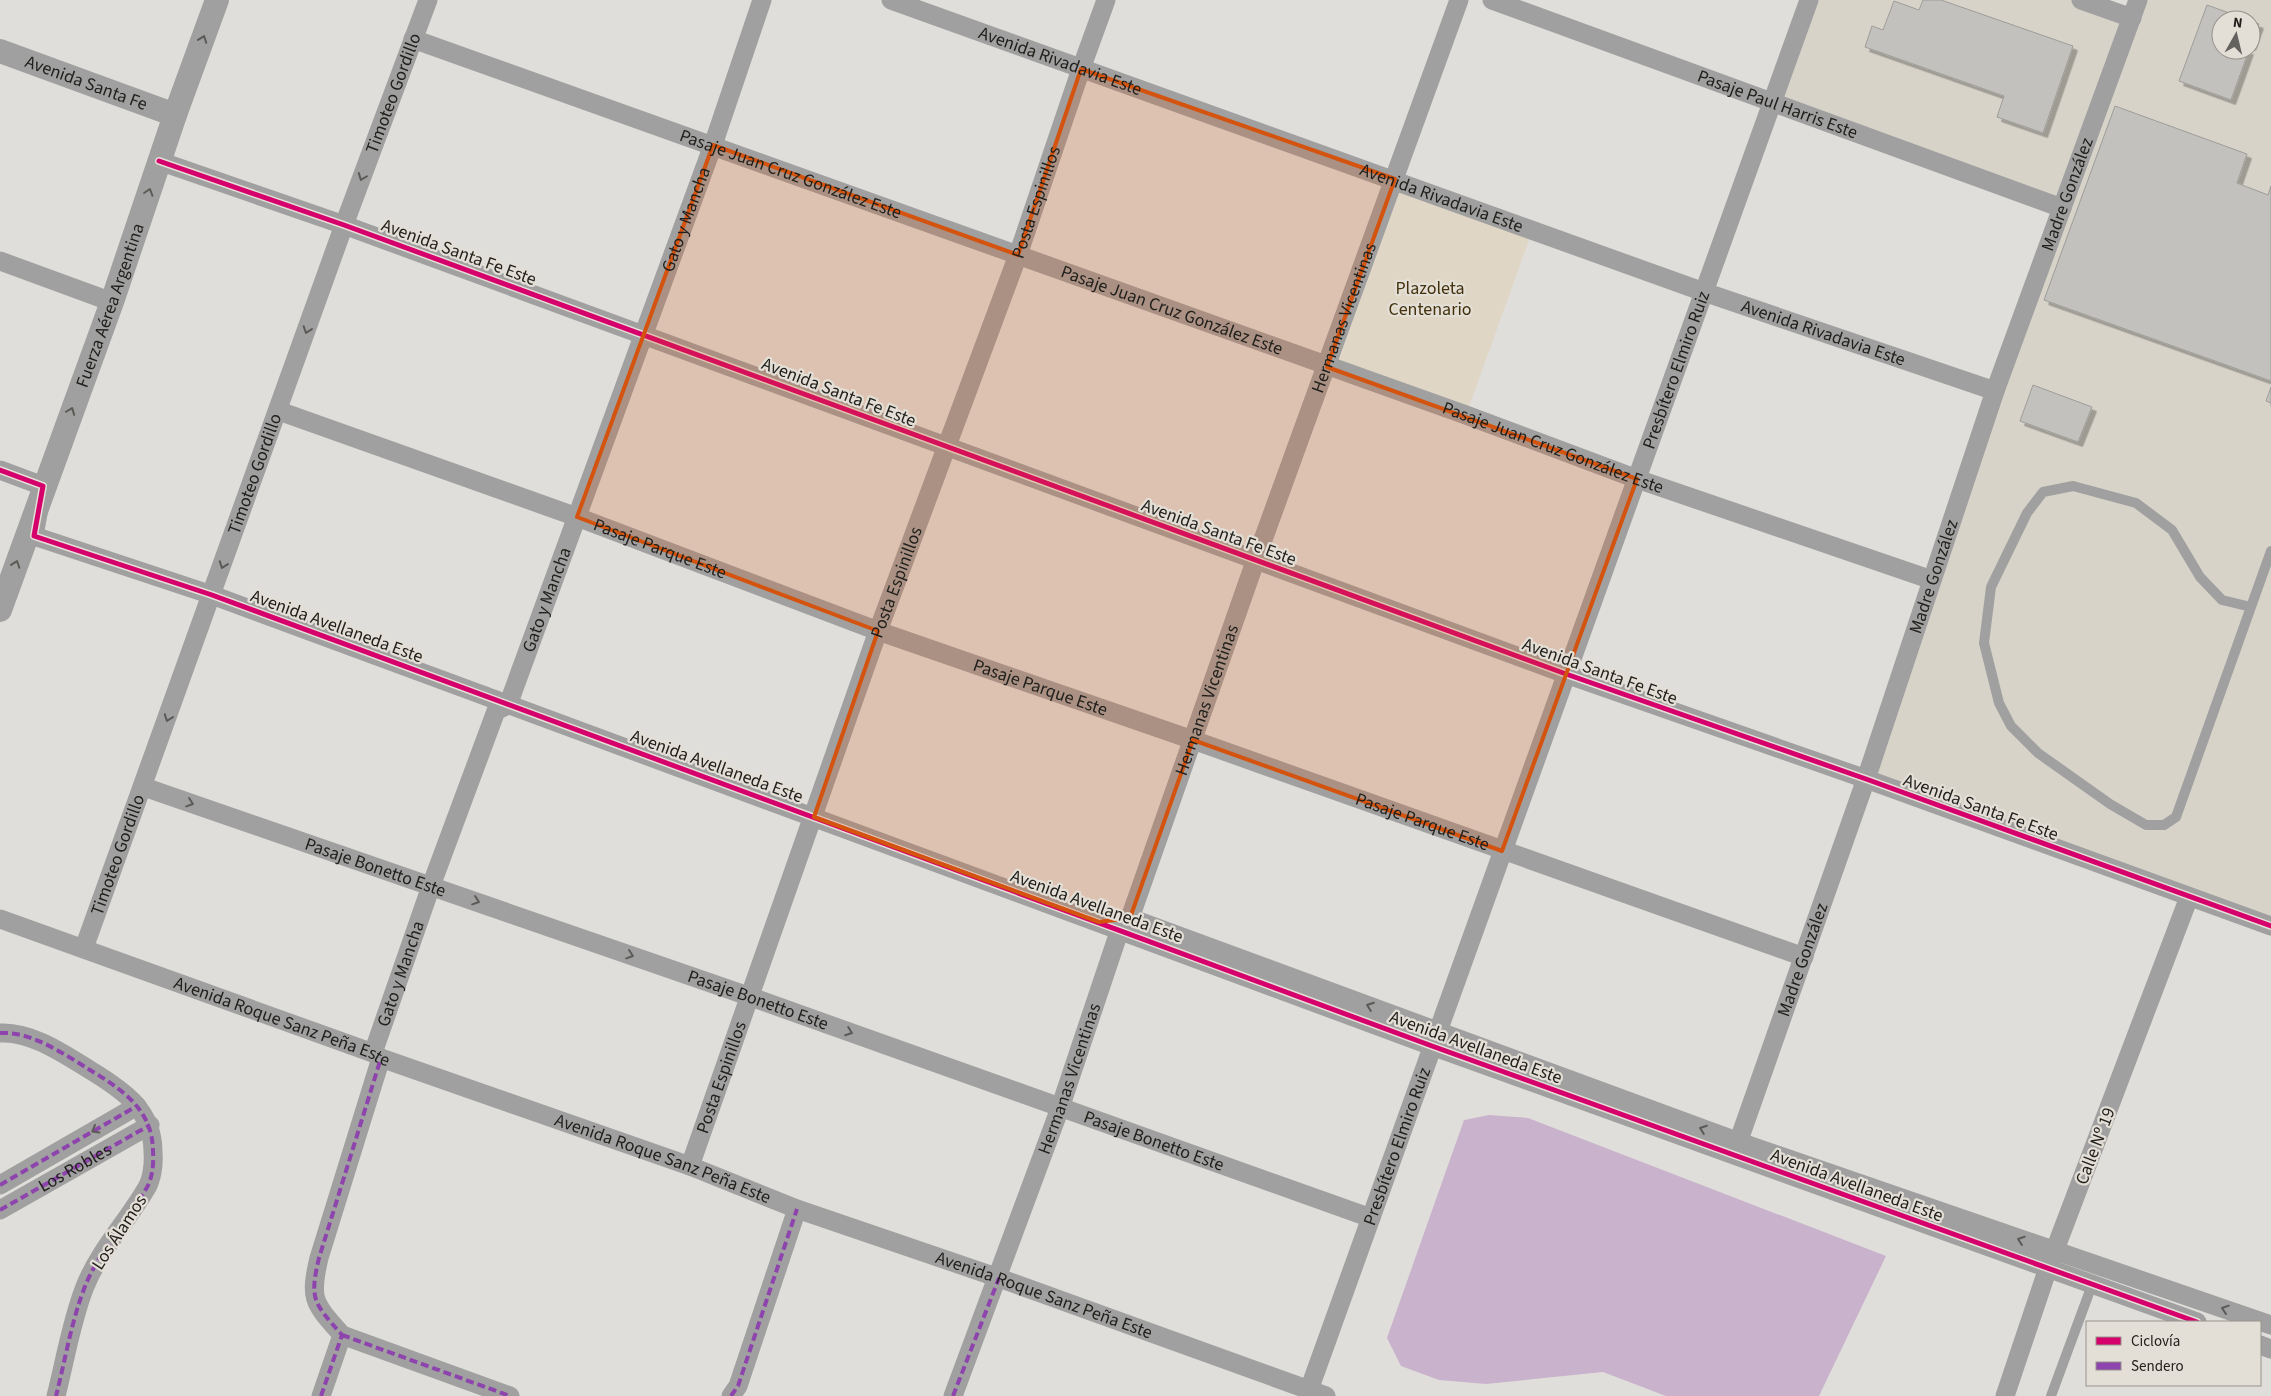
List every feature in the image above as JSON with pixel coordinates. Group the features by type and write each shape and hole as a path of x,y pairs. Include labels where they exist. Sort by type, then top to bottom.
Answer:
{"street":[{"name":"Fuerza Aérea Argentina","path":"0,610 43,486 112,302 159,161 217,0"},
{"name":"Timoteo Gordillo","path":"84,948 144,787 344,224 428,0"},
{"name":"Gato y Mancha","path":"342,1335 318,1308 313,1284 377,1055 431,886 496,711 508,705 713,145 762,0"},
{"name":"Avenida Rivadavia Este","path":"891,0 1704,292 1995,391"},
{"name":"Posta Espinillos","path":"690,1166 878,632 1018,255 1080,69 1106,0"},
{"name":"Hermanas Vicentinas","path":"953,1396 999,1278 1125,924 1193,740 1256,559 1395,180 1458,0"},
{"name":"Pasaje Paul Harris Este","path":"1492,0 2062,208"},
{"name":"Presbítero Elmiro Ruiz","path":"1317,1393 1371,1218 1809,0"},
{"path":"2082,0 2132,18"},
{"name":"Madre González","path":"1736,1149 1866,779 1995,391 2138,0"},
{"name":"Pasaje Juan Cruz González Este","path":"414,39 1327,367 1466,415 1637,479 1932,580"},
{"name":"Avenida Santa Fe","path":"0,51 175,115"},
{"name":"Avenida Santa Fe Este","path":"159,161 344,224 1566,674 1866,779 2271,926"},
{"path":"0,262 112,302"},
{"name":"Pasaje Parque Este","path":"279,411 577,517 878,632 1193,740 1804,957"},
{"path":"0,470 43,486"},
{"name":"Avenida Avellaneda Este","path":"43,486 34,536 212,595 1099,922 1125,924 1736,1149 2052,1260 2261,1321"},
{"name":"Pasaje Bonetto Este","path":"144,787 751,997 1371,1218"},
{"name":"Calle Nº 19","path":"2005,1396 2052,1260 2189,897"},
{"name":"Avenida Roque Sanz Peña Este","path":"0,919 690,1166 797,1210 999,1278 1317,1393"},
{"name":"Los Álamos","path":"0,1033 13,1032 60,1052 116,1086 137,1106 150,1125 154,1162 147,1188 107,1245 84,1289 56,1396"},
{"name":"Los Robles","path":"0,1185 137,1106"},
{"name":"Los Robles","path":"0,1210 150,1125"},
{"path":"731,1396 738,1386 797,1210"},
{"name":"Avenida Avellaneda Este","path":"2052,1260 2092,1285 2194,1321"},
{"path":"320,1396 342,1335 510,1396"}],"lane":[{"path":"2251,607 2222,600 2200,578 2172,530 2136,503 2073,486 2044,492 2027,513 1991,587 1984,644 1999,703 2011,726 2038,754 2110,804 2146,825 2164,825 2176,818 2271,551"},
{"path":"2051,1396 2092,1285"}],"highlighted area":[{"path":"1081,69 1395,179 1327,367 1637,479 1502,851 1193,740 1130,918 1099,922 814,817 878,631 577,517 713,145 1018,255"}],"shaded area":[{"path":"1809,0 2081,0 2132,18 2138,0 2271,0 2271,926 1866,779 2062,208 1772,103"},
{"path":"1489,1115 1528,1118 1886,1256 1819,1396 1666,1396 1603,1372 1486,1384 1439,1380 1401,1366 1387,1338 1464,1120"}],"green space":[{"name":"Plazoleta Centenario","path":"1395,179 1533,229 1466,415 1327,367"}],"building":[{"path":"1923,0 1941,0 2073,46 2043,133 1997,117 2004,96 1865,47 1872,26 1883,30 1894,1 1919,10"},
{"path":"2207,5 2221,10 2211,10 2211,60 2245,60 2231,100 2179,81"},
{"path":"2115,106 2247,154 2237,183 2268,195 2271,186 2271,381 2044,300"},
{"path":"2033,385 2092,407 2078,442 2020,421"},
{"path":"2271,387 2271,403 2266,401"}],"marked path":[{"path":"0,1033 12,1033 47,1045 114,1085 142,1113 152,1137 153,1162 150,1181 138,1202 104,1250 90,1275 75,1315 56,1396"},
{"path":"321,1396 342,1335 320,1308 314,1292 314,1283 319,1258 381,1058"},
{"path":"0,1185 137,1106"},
{"path":"0,1210 150,1125"},
{"path":"731,1396 738,1386 797,1209"},
{"path":"953,1396 999,1278"},
{"path":"342,1335 510,1396"}],"cycle path":[{"path":"159,161 344,225 1566,674 1866,779 2271,926"},
{"path":"0,470 43,486 34,536 212,595 1432,1046 2194,1321"}]}
